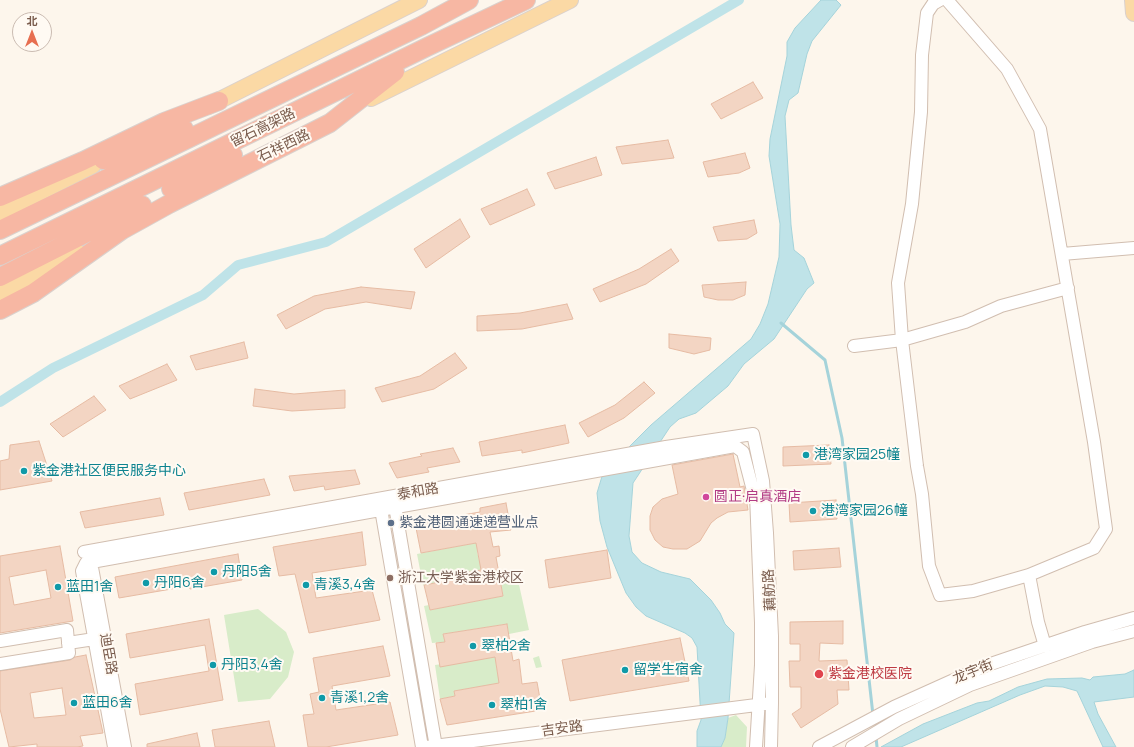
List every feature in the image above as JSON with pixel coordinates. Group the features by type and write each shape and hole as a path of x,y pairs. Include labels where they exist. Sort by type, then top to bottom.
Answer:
{"highway":[{"name":"留石高架路","path":"0,230 421,26 469,0"},
{"name":"留石高架路","path":"0,256 526,0"},
{"path":"103,160 172,134 297,73 421,26"},
{"path":"330,123 427,47"},
{"path":"0,277 123,222 292,124 345,88"},
{"path":"0,197 83,161 164,122 219,101"},
{"name":"石祥西路","path":"123,222 175,200 330,123"},
{"path":"0,310 33,293 123,222"}],"main road":[{"path":"0,212 419,0"},
{"name":"石祥西路","path":"330,123 381,92 570,0"},
{"path":"1132,0 1134,13"},
{"name":"石祥西路","path":"0,295 123,222"}],"street":[{"path":"940,0 933,4 927,13 921,112 912,204 898,283 902,340 917,466 922,494 929,566 940,594 973,592 1029,575 1094,548 1106,529 1094,442 1040,129 1007,69 947,0"},
{"path":"1062,254 1134,248"},
{"path":"854,346 902,340 965,322 1001,306 1068,288"},
{"name":"泰和路","path":"87,559 601,464 661,455 750,435"},
{"name":"藕舫路","path":"750,435 755,475 761,623 756,747"},
{"name":"藕舫路","path":"750,435 763,481 767,533 772,703 771,747"},
{"path":"661,455 735,446 744,452 756,502"},
{"name":"泰和路","path":"87,559 381,509 601,464"},
{"path":"394,506 432,747"},
{"path":"381,509 422,747"},
{"name":"迪臣路","path":"87,559 82,571 104,638 125,747"},
{"path":"1029,575 1038,622 1045,646"},
{"name":"龙宇街","path":"820,747 856,726 894,707 984,666 1134,618"},
{"path":"0,641 66,630 69,653 0,664"},
{"name":"龙宇街","path":"856,744 899,719 970,685 1092,642 1134,632"},
{"path":"68,643 104,638"},
{"name":"迪臣路","path":"104,638 114,747"},
{"name":"吉安路","path":"432,747 772,703"}],"green space":[{"path":"480,542 477,551 479,560 483,560 485,569 434,578 435,583 423,585 417,554"},
{"path":"518,580 529,630 509,634 507,624 443,634 445,642 432,643 424,606 429,605 430,610 503,596 501,583"},
{"path":"258,609 286,632 294,652 288,677 270,699 238,702 224,615"},
{"path":"500,656 496,664 498,675 503,683 454,691 455,696 440,699 435,665"},
{"path":"539,656 542,667 536,668 533,658"},
{"path":"736,715 747,727 746,747 721,747 725,738 728,718"}],"water":[{"path":"821,0 836,0 841,5 812,41 807,54 798,93 789,100 785,116 791,225 794,250 804,258 814,283 807,289 774,339 744,364 728,386 696,413 679,419 670,427 633,483 629,536 632,552 642,563 661,572 690,579 711,600 720,613 725,624 734,633 728,718 725,738 721,747 697,747 697,731 701,720 697,647 692,638 685,633 646,616 636,607 626,593 607,547 600,521 597,493 603,473 651,425 751,339 760,324 768,304 779,257 780,224 769,156 770,139 787,56 787,42 795,28"},
{"path":"1134,670 1134,697 1094,702 1098,714 1116,747 1103,747 1077,691 1063,687 1045,686 1020,695 901,747 881,747 923,724 977,703 989,701 1018,687 1047,679 1082,678 1090,680 1093,677 1125,674"}],"building":[{"path":"753,82 763,98 721,119 711,104"},
{"path":"668,140 674,158 622,164 616,147"},
{"path":"745,153 750,168 739,173 708,177 703,162"},
{"path":"596,157 602,175 555,189 547,173"},
{"path":"527,189 535,205 490,225 481,209"},
{"path":"460,219 470,237 426,268 414,249"},
{"path":"754,220 757,233 747,239 718,241 713,227"},
{"path":"671,249 679,261 646,284 600,302 593,289 639,269"},
{"path":"746,282 745,295 733,300 718,300 704,297 702,285"},
{"path":"361,287 415,292 411,309 366,302 325,309 286,329 277,315 314,296"},
{"path":"567,304 573,319 522,329 477,331 477,316 520,313"},
{"path":"669,334 711,338 710,350 694,354 669,348"},
{"path":"244,342 248,358 196,370 190,356"},
{"path":"455,353 467,368 434,389 382,402 375,388 420,376"},
{"path":"167,364 177,380 130,399 119,386"},
{"path":"644,382 655,393 624,418 588,437 579,423 615,405"},
{"path":"255,389 294,394 345,390 345,408 292,411 253,406"},
{"path":"94,396 106,410 63,437 50,424"},
{"path":"565,425 569,443 522,453 522,450 482,456 479,442"},
{"name":"紫金港社区便民服务中心","path":"39,441 52,481 0,490 0,461 9,459 10,445"},
{"name":"港湾家园25幢","path":"829,445 831,464 783,466 783,447"},
{"path":"453,448 460,462 427,468 429,472 397,478 389,463 422,456 420,454"},
{"name":"圆正·启真酒店","path":"733,454 740,487 744,486 748,510 728,512 717,518 711,523 700,541 687,549 663,547 655,540 650,530 650,516 653,507 662,499 678,494 672,465"},
{"path":"355,470 360,484 325,490 324,486 294,491 289,476"},
{"path":"264,479 270,495 189,510 184,493"},
{"path":"160,498 164,515 85,528 80,512"},
{"name":"港湾家园26幢","path":"836,500 837,519 790,522 789,503"},
{"path":"506,503 511,530 490,532 493,547 499,546 500,556 496,557 503,596 430,610 424,585 435,583 434,578 481,570 476,543 421,553 416,528 423,527 422,522 480,512 480,508"},
{"name":"青溪3,4舍","path":"362,532 366,565 312,573 316,598 372,590 380,620 309,633 295,574 279,576 273,547"},
{"name":"蓝田1舍","path":"60,546 73,621 0,633 0,556","holes":["46,570 51,598 14,605 9,577"]},
{"path":"839,548 841,567 794,570 793,551"},
{"path":"607,550 611,578 549,588 545,560"},
{"path":"238,554 242,580 190,589 189,586 119,598 115,577"},
{"name":"丹阳3,4舍","path":"209,619 223,700 140,715 135,684 209,671 205,645 130,658 126,634"},
{"name":"紫金港校医院","path":"843,621 843,644 820,643 819,661 847,660 849,690 837,690 838,704 801,728 792,714 801,708 801,687 790,687 789,661 800,661 800,644 790,644 790,622"},
{"path":"507,624 513,661 519,659 522,684 537,682 542,710 447,725 440,699 455,696 454,691 499,683 495,657 440,667 436,643 445,642 443,634"},
{"name":"留学生宿舍","path":"680,638 689,681 570,701 562,660"},
{"name":"青溪1,2舍","path":"383,646 390,676 332,686 336,710 390,702 398,735 326,747 308,747 303,715 314,714 310,694 319,692 313,658"},
{"name":"蓝田6舍","path":"86,655 103,733 80,736 83,746 77,747 37,747 37,744 9,747 0,709 0,671 70,660 75,657","holes":["62,688 66,715 34,718 30,693"]},
{"path":"269,721 275,747 215,747 212,730"},
{"path":"197,733 200,747 147,747 147,744"}],"waterway":[{"path":"0,402 53,368 203,295 238,265 326,242 739,0"},
{"path":"781,323 825,360 842,438 873,715"},
{"path":"876,737 877,747"}],"place":[{"name":"港湾家园25幢","path":"806,455"},
{"name":"紫金港社区便民服务中心","path":"24,471"},
{"name":"圆正·启真酒店","path":"706,497"},
{"name":"港湾家园26幢","path":"813,511"},
{"name":"紫金港圆通速递营业点","path":"391,523"},
{"name":"丹阳5舍","path":"214,572"},
{"name":"浙江大学紫金港校区","path":"390,578"},
{"name":"丹阳6舍","path":"146,583"},
{"name":"青溪3,4舍","path":"306,585"},
{"name":"蓝田1舍","path":"58,587"},
{"name":"翠柏2舍","path":"473,646"},
{"name":"丹阳3,4舍","path":"213,665"},
{"name":"留学生宿舍","path":"625,670"},
{"name":"紫金港校医院","path":"819,674"},
{"name":"青溪1,2舍","path":"322,698"},
{"name":"蓝田6舍","path":"74,703"},
{"name":"翠柏1舍","path":"492,705"}]}
